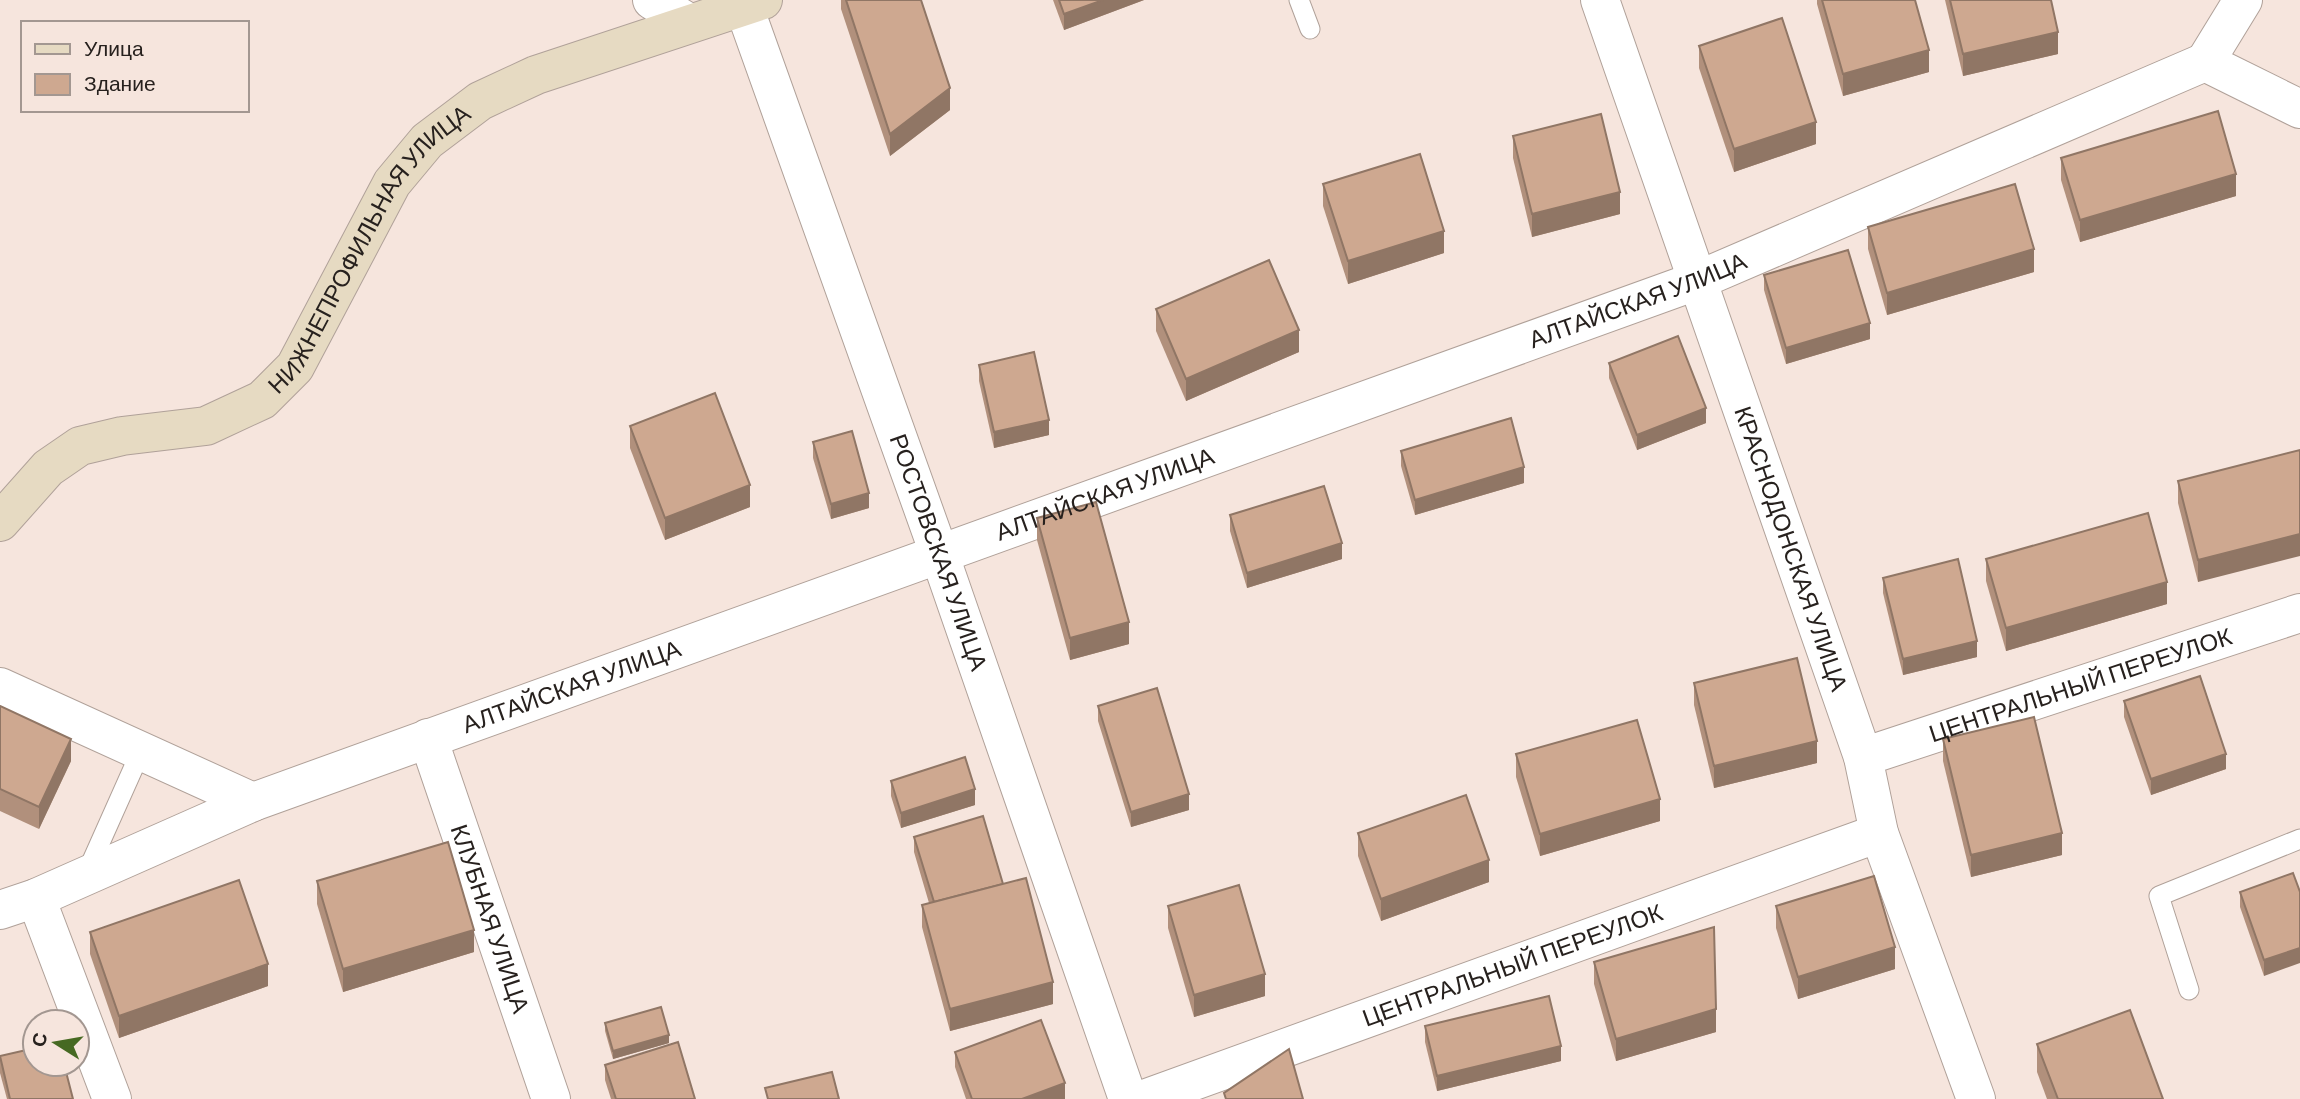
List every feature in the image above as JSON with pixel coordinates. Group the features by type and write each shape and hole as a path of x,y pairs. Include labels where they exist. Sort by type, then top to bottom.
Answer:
{"street":[{"path":"652,0 689,23"},
{"name":"КРАСНОДОНСКАЯ УЛИЦА","path":"1600,0 1863,757 1879,833 1976,1099"},
{"path":"2243,0 2204,62 2300,109"},
{"name":"НИЖНЕПРОФИЛЬНАЯ УЛИЦА","path":"0,522 48,468 80,446 122,436 206,426 262,400 295,367 392,183 427,141 480,102 536,75 753,4"},
{"name":"РОСТОВСКАЯ УЛИЦА","path":"753,4 1128,1099"},
{"name":"АЛТАЙСКАЯ УЛИЦА","path":"0,910 36,898 253,802 1696,281 2204,62"},
{"name":"ЦЕНТРАЛЬНЫЙ ПЕРЕУЛОК","path":"1863,757 2300,613"},
{"path":"0,687 253,802"},
{"name":"КЛУБНАЯ УЛИЦА","path":"428,738 551,1099"},
{"name":"ЦЕНТРАЛЬНЫЙ ПЕРЕУЛОК","path":"1144,1099 1879,833"},
{"path":"36,898 112,1099"}],"lane":[{"path":"1299,0 1310,29"},
{"path":"86,876 141,751"},
{"path":"2189,990 2158,896 2300,839"}],"building":[{"path":"846,0 921,0 950,88 890,134"},
{"path":"1059,0 1103,0 1064,14"},
{"path":"1822,0 1915,0 1929,50 1843,74"},
{"path":"1950,0 2051,0 2058,32 1963,54"},
{"path":"1782,18 1816,122 1734,149 1699,46"},
{"path":"2218,111 2236,174 2080,220 2061,158"},
{"path":"1601,114 1620,192 1532,214 1513,136"},
{"path":"1420,154 1444,231 1348,261 1323,184"},
{"path":"2015,184 2034,249 1887,293 1868,227"},
{"path":"1848,250 1870,323 1786,348 1764,275"},
{"path":"1269,260 1299,330 1186,379 1156,309"},
{"path":"1678,336 1706,408 1637,435 1609,363"},
{"path":"1034,352 1049,420 994,432 979,365"},
{"path":"715,393 750,485 665,518 630,426"},
{"path":"1511,418 1524,467 1415,500 1401,451"},
{"path":"852,431 869,493 831,504 813,442"},
{"path":"2300,450 2300,534 2198,560 2178,481"},
{"path":"1324,486 1342,543 1247,573 1230,515"},
{"path":"1096,502 1129,622 1070,638 1037,518"},
{"path":"2148,513 2167,582 2006,628 1986,559"},
{"path":"1958,559 1977,641 1903,659 1883,578"},
{"path":"1797,658 1817,741 1714,766 1694,683"},
{"path":"2200,676 2226,754 2151,779 2124,701"},
{"path":"1157,688 1189,794 1131,812 1098,706"},
{"path":"0,706 71,739 39,807 0,789"},
{"path":"2034,717 2062,833 1971,855 1943,739"},
{"path":"1637,720 1660,799 1540,834 1516,754"},
{"path":"965,757 975,789 901,813 891,781"},
{"path":"1466,795 1489,860 1381,899 1358,833"},
{"path":"983,816 1003,884 934,902 914,837"},
{"path":"448,842 474,930 343,969 317,881"},
{"path":"2293,873 2300,892 2300,948 2264,960 2240,892"},
{"path":"1874,876 1895,947 1798,977 1776,906"},
{"path":"1026,878 1053,982 950,1009 922,905"},
{"path":"239,880 268,964 119,1016 90,932"},
{"path":"1239,885 1265,974 1194,995 1168,906"},
{"path":"1714,927 1716,1009 1616,1039 1594,962"},
{"path":"1549,996 1561,1046 1437,1076 1425,1026"},
{"path":"661,1007 669,1035 613,1051 605,1023"},
{"path":"2130,1010 2163,1099 2058,1099 2037,1044"},
{"path":"1041,1020 1065,1083 1022,1099 972,1099 955,1052"},
{"path":"678,1042 695,1099 616,1099 605,1065"},
{"path":"1289,1049 1303,1099 1226,1099 1224,1093"},
{"path":"21,1051 21,1078 68,1078 73,1099 10,1099 0,1056"},
{"path":"832,1072 839,1099 768,1099 765,1088"}]}
